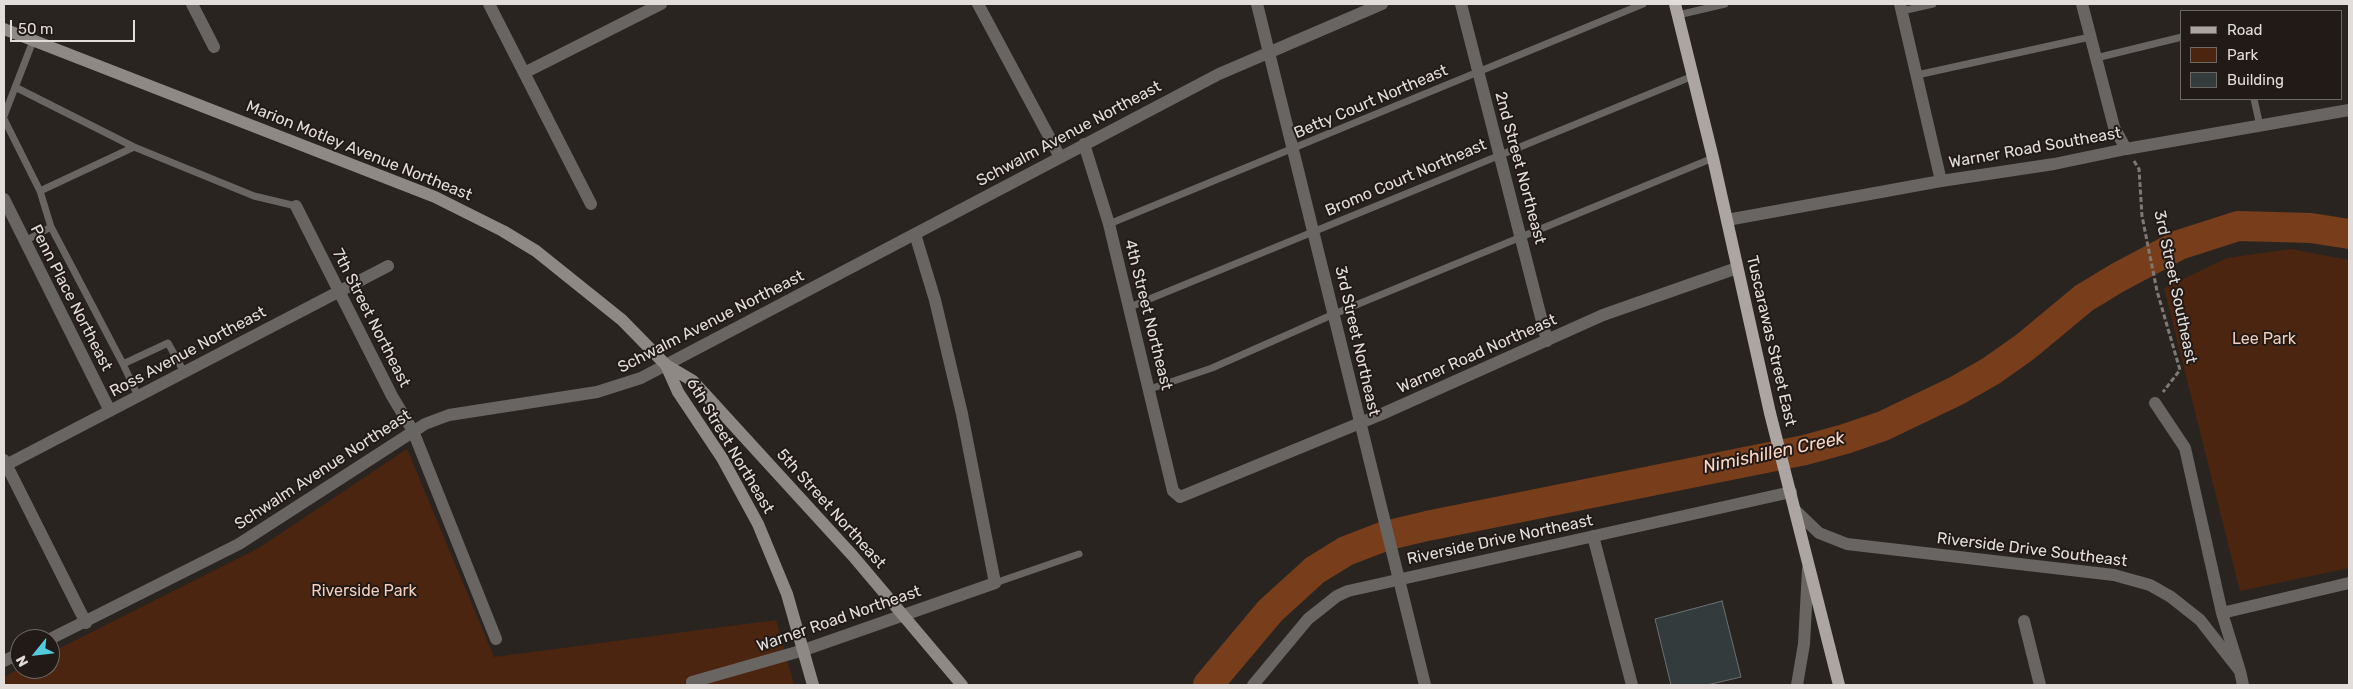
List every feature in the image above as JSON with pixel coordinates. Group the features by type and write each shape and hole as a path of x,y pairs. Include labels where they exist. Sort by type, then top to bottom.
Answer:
{"main road":[{"name":"Tuscarawas Street East","path":"1677,10 1713,158 1770,413 1838,685"},
{"name":"Marion Motley Avenue Northeast","path":"4,29 366,169 470,213 536,251 566,274 622,320 666,365"},
{"name":"5th Street Northeast","path":"666,365 693,380 903,614 962,685"},
{"name":"6th Street Northeast","path":"666,365 678,392 722,458 758,524 787,594 813,685"}],"street":[{"path":"192,4 214,47"},
{"path":"489,4 591,204"},
{"path":"524,73 661,4"},
{"path":"978,4 1060,156"},
{"name":"3rd Street Northeast","path":"1257,4 1295,148 1425,685"},
{"name":"Schwalm Avenue Northeast","path":"60,634 239,544 413,430 431,421 449,415 597,392 621,386 666,365 1219,74 1362,8 1382,4"},
{"name":"2nd Street Northeast","path":"1461,4 1522,236 1547,341"},
{"path":"2082,4 2114,127 2126,149"},
{"path":"1901,8 1941,181"},
{"name":"Warner Road Southeast","path":"1727,220 1941,181 2054,164 2126,149 2349,110"},
{"name":"4th Street Northeast","path":"1084,144 1109,224 1173,491 1176,496"},
{"name":"Penn Place Northeast","path":"4,199 110,411"},
{"name":"7th Street Northeast","path":"296,206 392,396 413,430 496,639"},
{"path":"915,234 935,300 962,414 995,583"},
{"name":"Ross Avenue Northeast","path":"5,464 388,266"},
{"name":"Warner Road Northeast","path":"1176,496 1180,497 1360,422 1603,315 1737,268"},
{"path":"2155,403 2184,448 2222,613 2243,685"},
{"path":"5,464 86,622"},
{"name":"Riverside Drive Northeast","path":"1253,685 1308,619 1324,606 1348,591 1397,573 1593,536 1791,492"},
{"name":"Riverside Drive Southeast","path":"1795,510 1819,533 1847,544 2114,575 2144,583 2166,593 2192,612 2209,629 2240,671"},
{"path":"1593,536 1632,685"},
{"path":"1797,685 1806,626 1807,557"},
{"name":"Warner Road Northeast","path":"692,682 804,650 995,583"},
{"path":"2222,613 2349,583"},
{"path":"2024,621 2040,685"}],"lane":[{"name":"Betty Court Northeast","path":"1109,224 1643,4"},
{"path":"1677,10 1725,4"},
{"path":"1901,8 1933,4"},
{"path":"1917,75 2090,37"},
{"path":"2096,58 2180,37"},
{"path":"4,116 33,41"},
{"name":"Bromo Court Northeast","path":"1130,307 1693,76"},
{"path":"15,87 134,147 254,196 296,206"},
{"path":"2254,100 2260,126"},
{"path":"4,120 40,191 51,227 138,396"},
{"path":"40,191 134,147"},
{"path":"1150,389 1212,368 1334,314 1713,158"},
{"path":"25,241 51,227"},
{"path":"123,364 168,343 184,372"},
{"path":"995,583 1079,554"}],"path":[{"name":"3rd Street Southeast","path":"2126,149 2139,169 2142,216 2157,291 2180,370 2155,403"}],"green space":[{"name":"Lee Park","path":"2291,249 2349,260 2349,568 2240,591 2164,288 2227,258"},
{"name":"Riverside Park","path":"407,449 494,657 776,620 794,685 8,685 4,683 4,677 10,674 10,679 60,679 60,648 259,548"}],"building":[{"path":"1722,601 1741,677 1707,685 1671,685 1655,619"}],"waterway":[{"name":"Nimishillen Creek","path":"1208,685 1270,611 1315,570 1346,551 1385,536 1427,526 1805,450 1845,439 1883,426 1956,391 1991,371 2025,347 2084,298 2179,245 2238,226 2311,228 2349,234"}]}
